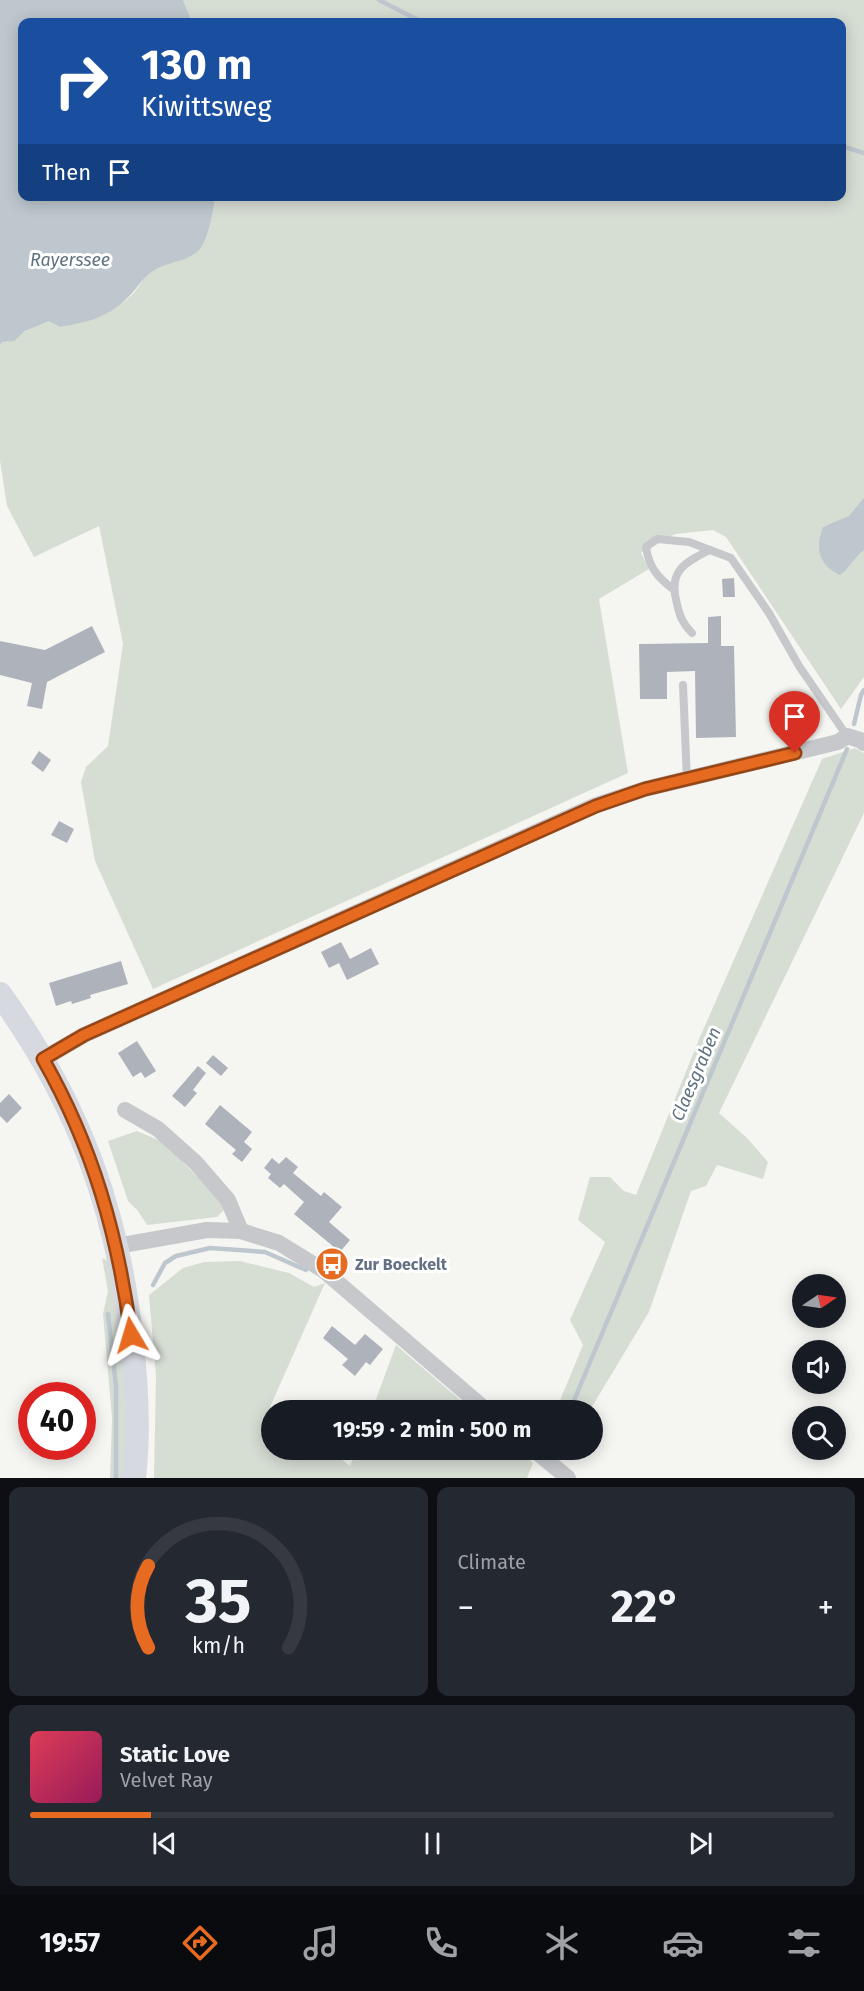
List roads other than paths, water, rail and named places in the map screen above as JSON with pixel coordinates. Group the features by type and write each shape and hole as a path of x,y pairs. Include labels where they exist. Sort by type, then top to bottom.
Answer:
{"street":[{"path":"43,1059 84,1035 596,806 645,789 687,781 838,742 847,736 864,743"},
{"path":"0,994 64,1095 91,1158 117,1246 127,1298 136,1380 137,1430 134,1478"},
{"path":"124,1110 158,1129 196,1163 228,1200 241,1231"},
{"path":"117,1246 207,1230 241,1231 279,1243 323,1270 474,1400"},
{"path":"546,1460 568,1478"}],"lane":[{"path":"673,589 658,579 648,562 646,547 657,539 689,542 730,558 769,613 799,666 847,736"},
{"path":"692,633 683,624 673,589 676,574 691,559 710,550"},
{"path":"683,685 687,781"}],"water":[{"name":"Rayerssee","path":"0,0 183,0 190,18 18,18 18,201 214,201 207,235 197,252 153,271 117,307 102,316 60,327 49,321 25,331 14,341 2,342 0,346"},
{"path":"864,498 864,550 840,575 827,566 820,555 819,542 823,527 849,516"}],"waterway":[{"path":"379,0 414,18"},
{"path":"846,147 864,153"},
{"name":"Claesgraben","path":"854,724 864,690"},
{"name":"Claesgraben","path":"574,1400 847,749"},
{"path":"153,1285 165,1263 176,1256 210,1248 265,1252 306,1270"},
{"path":"108,1314 116,1386 116,1478"}],"place":[{"name":"Zur Boeckelt","path":"332,1264"}]}
